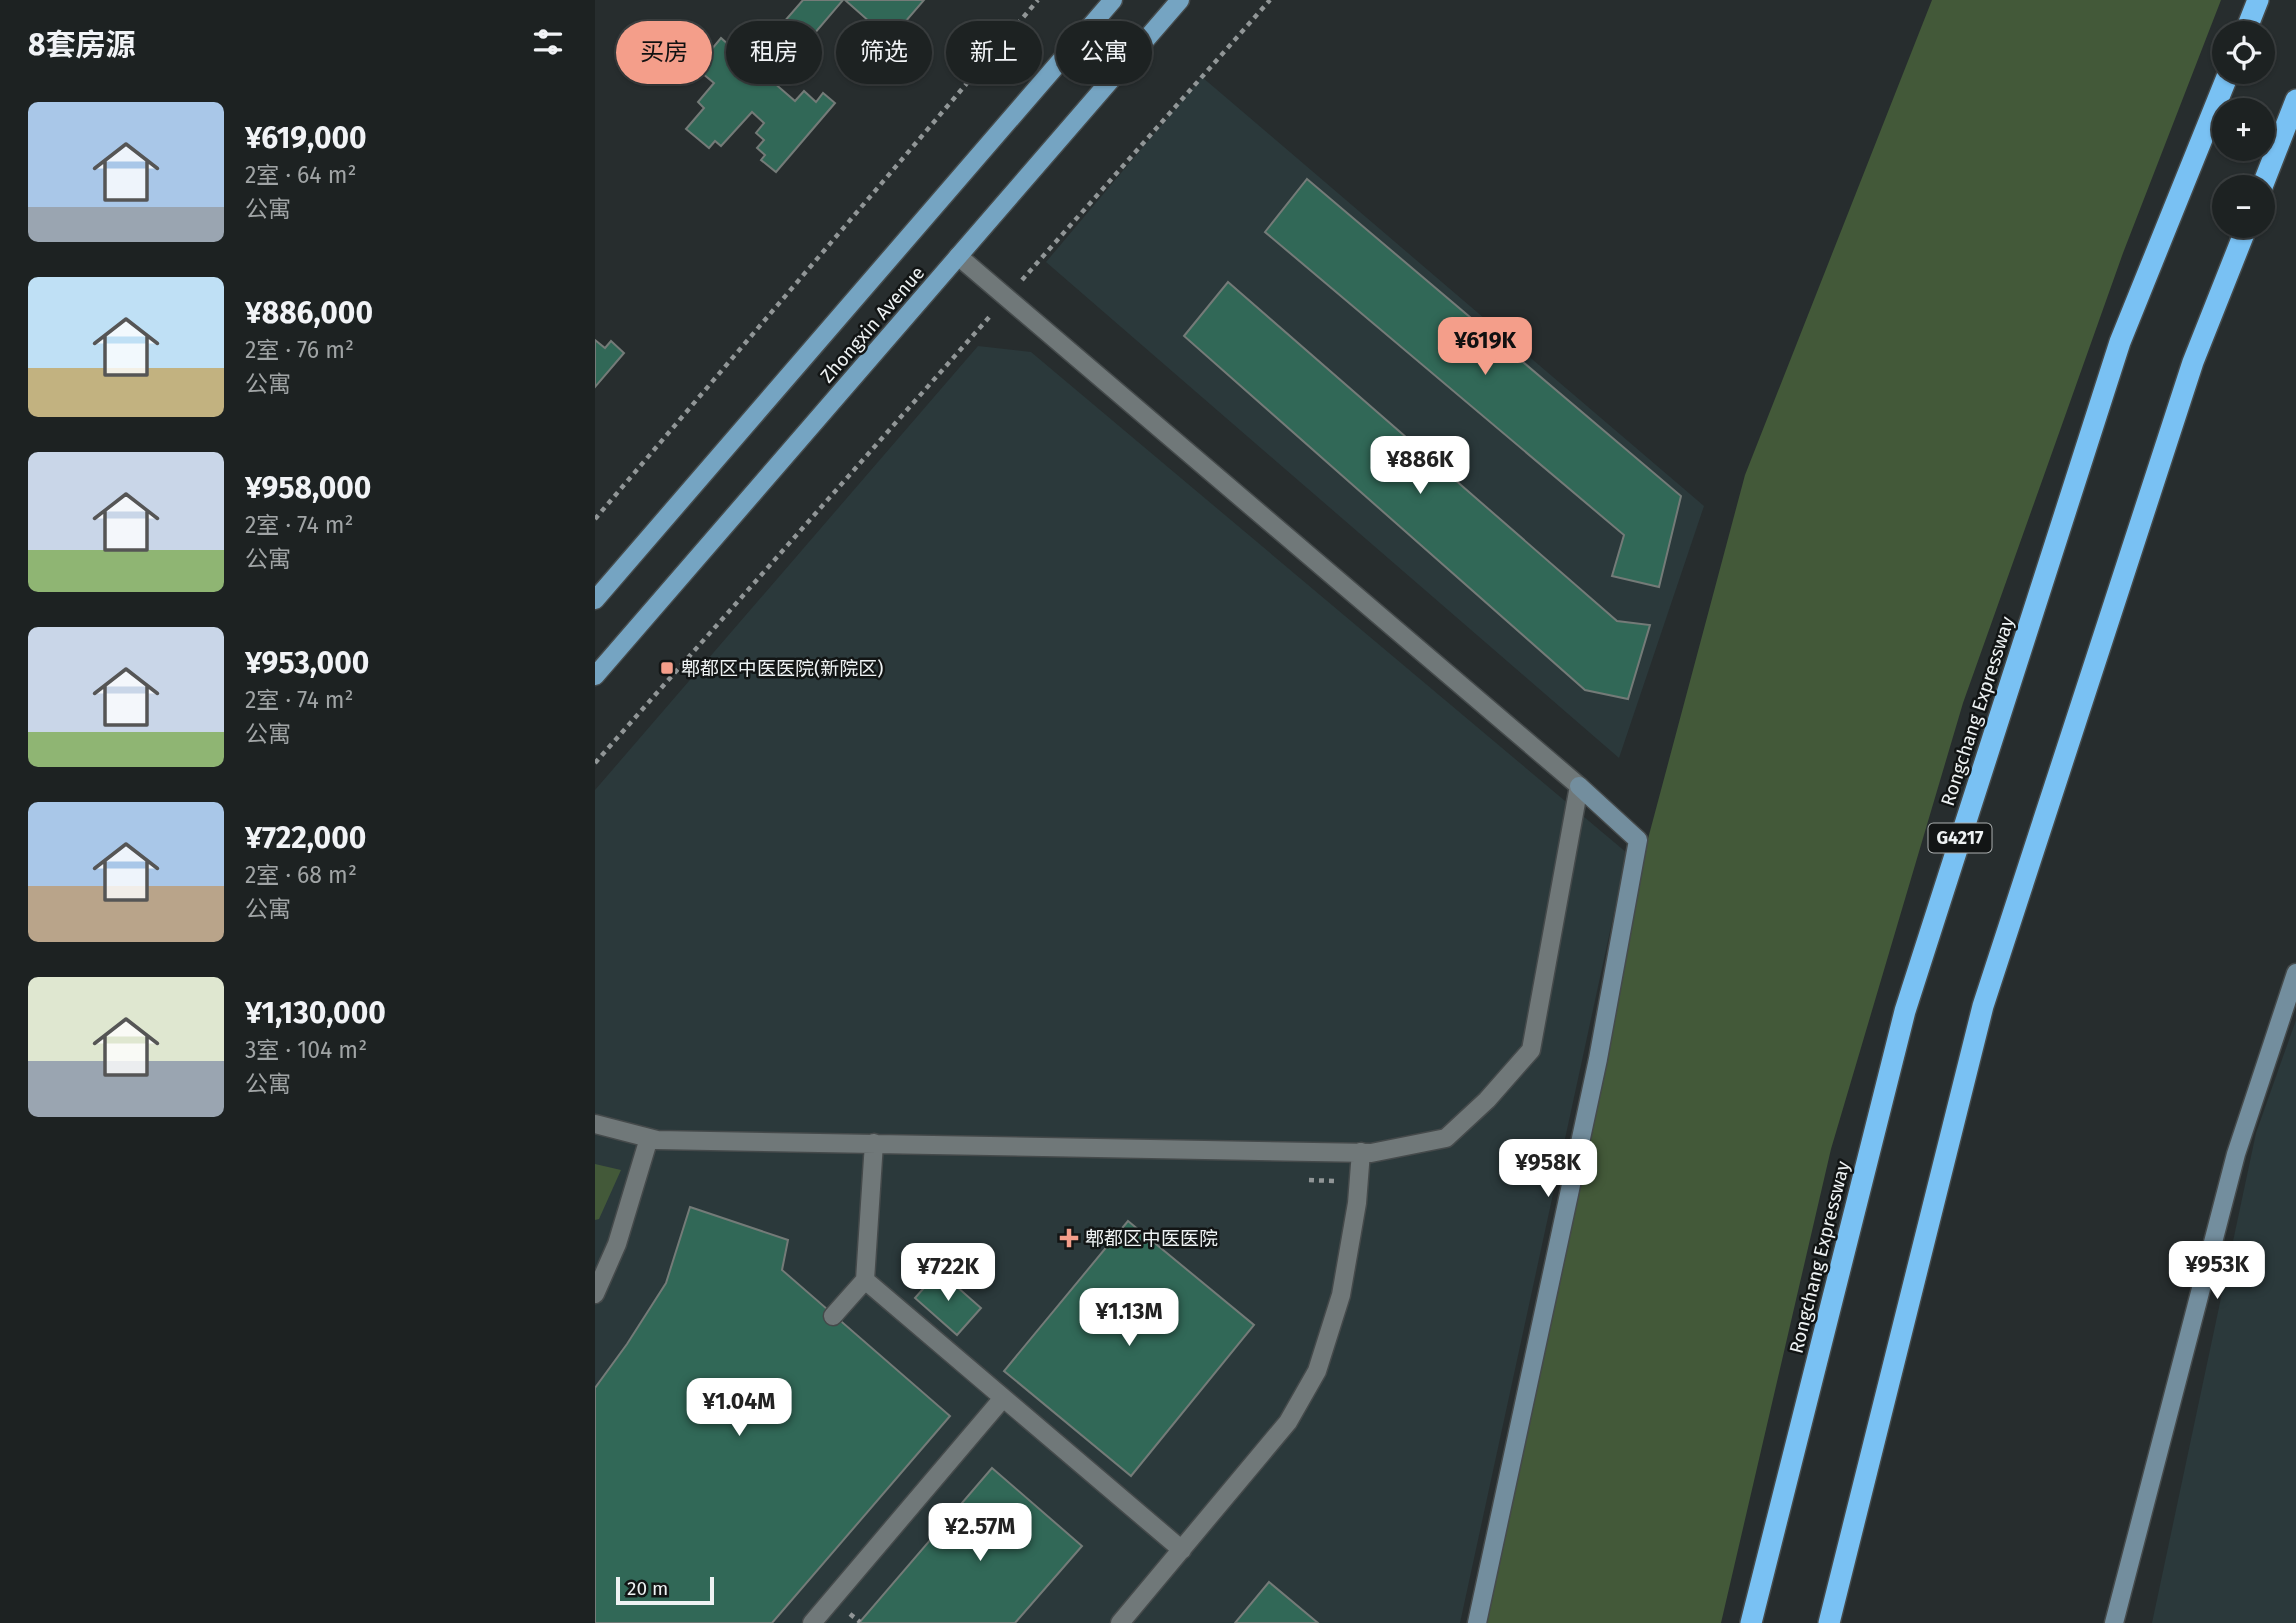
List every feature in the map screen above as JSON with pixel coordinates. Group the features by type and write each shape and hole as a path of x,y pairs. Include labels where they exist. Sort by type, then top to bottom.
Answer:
{"highway":[{"path":"2250,21 2258,0"},
{"name":"Rongchang Expressway","path":"1751,1623 1905,1010 2120,342 2224,84"},
{"path":"2267,175 2296,100"},
{"path":"1829,1623 1983,1006 2193,362 2241,238"}],"main road":[{"name":"Zhongxin Avenue","path":"595,600 1113,0"},
{"name":"Zhongxin Avenue","path":"595,676 1180,0"}],"street":[{"path":"1477,1623 1598,1059 1638,840 1579,786"},
{"path":"2114,1623 2236,1154 2296,973"}],"lane":[{"path":"595,1124 657,1140 1371,1153 1446,1138 1487,1100 1531,1050 1579,786 958,256"},
{"path":"595,1294 617,1244 649,1138"},
{"path":"832,1316 865,1280 874,1143"},
{"path":"1120,1623 1288,1422 1317,1371 1341,1295 1357,1203 1361,1152"},
{"path":"865,1280 1182,1550"},
{"path":"812,1623 1003,1398"}],"path":[{"path":"595,519 1038,0"},
{"path":"595,763 1270,0"}],"shaded area":[{"path":"1202,77 1704,506 1619,758 1046,262"},
{"name":"郫都区中医医院","path":"978,346 1031,352 1627,853 1460,1623 595,1623 595,790"},
{"path":"2296,1020 2296,1623 2152,1623 2256,1133"}],"green space":[{"path":"1932,0 2221,0 2123,253 1963,703 1831,1149 1721,1623 1467,1623 1601,1015 1745,475"},
{"path":"595,1164 621,1170 599,1219 595,1220"}],"building":[{"path":"803,0 843,0 822,25 822,21 785,21"},
{"path":"845,0 924,0 906,21 869,21"},
{"path":"721,38 726,42 726,84 775,84 795,101 804,91 816,102 823,93 835,103 776,172 761,160 765,155 757,148 764,140 756,133 764,123 752,112 721,146 715,141 709,148 686,129 704,108 698,102 714,83 712,49"},
{"path":"1307,179 1681,496 1659,587 1612,576 1624,535 1265,232"},
{"path":"1228,282 1617,621 1650,625 1628,699 1585,690 1184,336"},
{"path":"595,340 605,348 611,341 624,353 595,387"},
{"path":"690,1207 788,1240 782,1270 950,1416 772,1623 595,1623 595,1388 666,1283"},
{"path":"1128,1221 1254,1325 1131,1476 1004,1371"},
{"path":"939,1271 981,1308 957,1335 915,1298"},
{"path":"992,1468 1082,1546 1015,1623 859,1623"},
{"path":"1269,1582 1318,1623 1235,1623"}],"place":[{"name":"郫都区中医医院(新院区)","path":"667,668"},
{"name":"郫都区中医医院","path":"1069,1238"}]}
